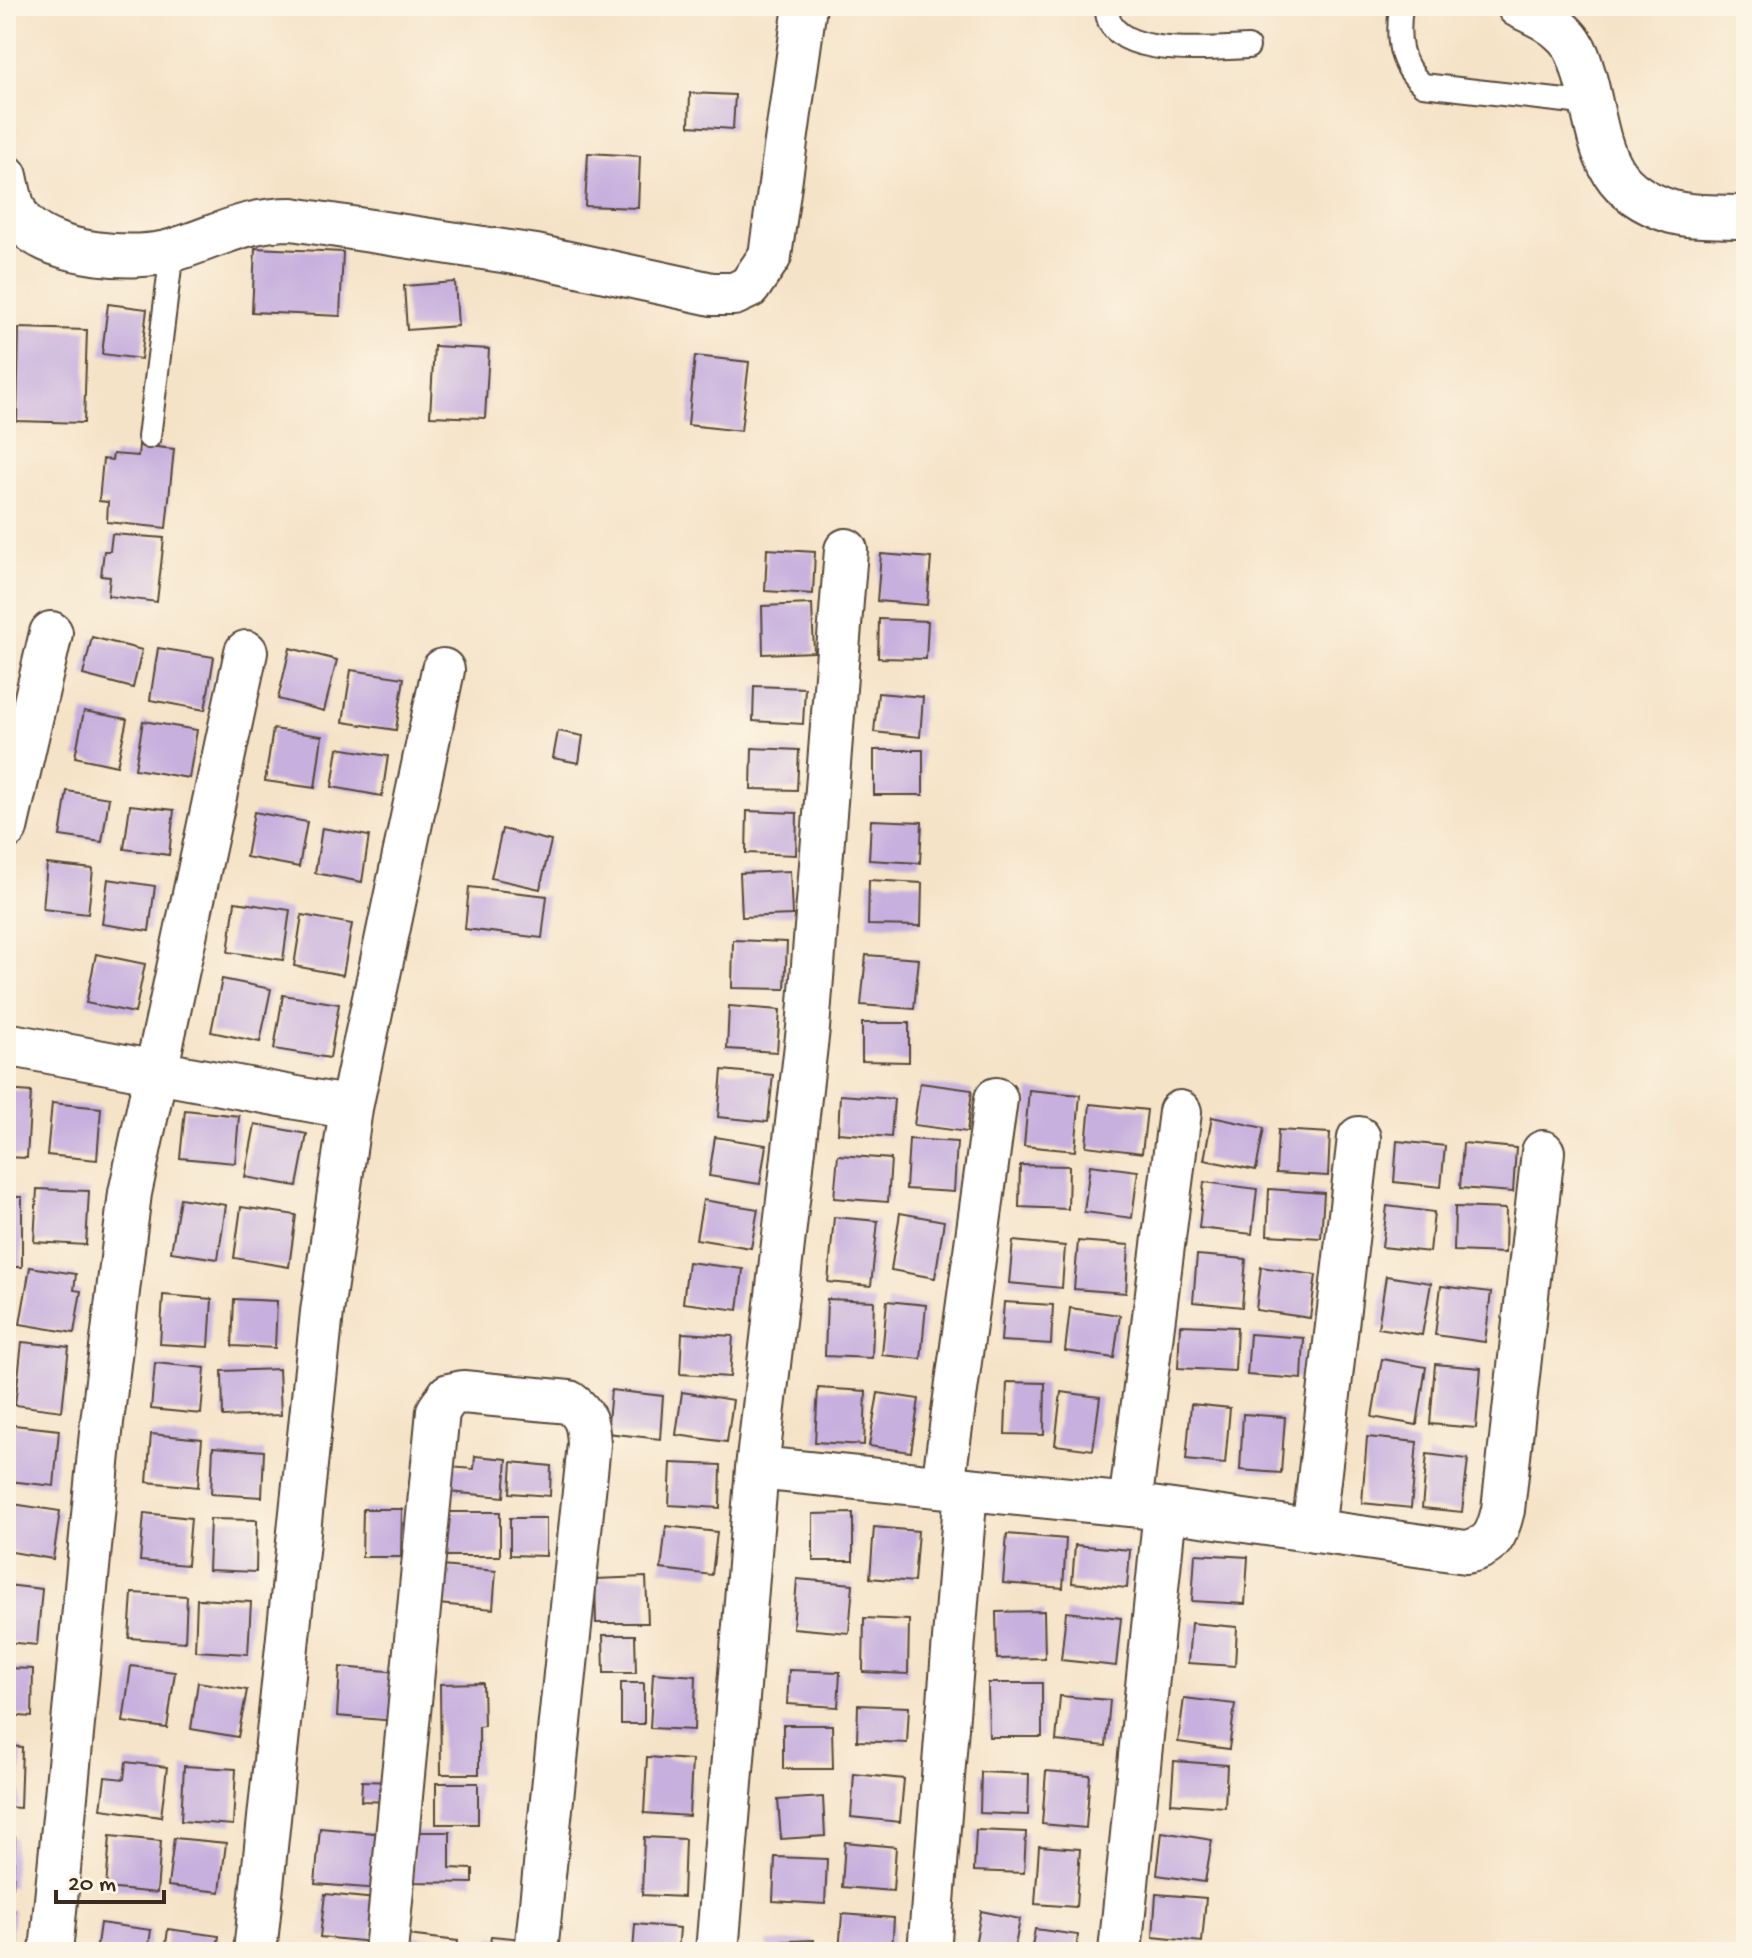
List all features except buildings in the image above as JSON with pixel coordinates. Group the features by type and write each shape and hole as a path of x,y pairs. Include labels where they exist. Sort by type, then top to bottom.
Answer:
{"street":[{"path":"6,176 14,209 26,226 48,241 102,254 136,256 172,251 260,219 292,219 536,256 712,294 734,294 749,287 760,275 776,235 805,6"},
{"path":"1518,6 1543,18 1565,35 1581,59 1605,161 1618,182 1640,200 1676,213 1746,217"},
{"path":"717,1952 757,1468 808,1028 846,550"},
{"path":"6,828 51,633"},
{"path":"51,1952 102,1422 130,1193 246,652"},
{"path":"255,1952 322,1312 351,1108 443,670"},
{"path":"6,1044 351,1108"},
{"path":"929,1952 954,1487 996,1099"},
{"path":"1120,1952 1148,1507 1180,1112"},
{"path":"1313,1531 1359,1138"},
{"path":"757,1468 1148,1507 1466,1552 1484,1548 1493,1541 1503,1510 1543,1152"},
{"path":"386,1952 438,1411 449,1395 463,1392 569,1402 582,1411 588,1426 589,1444 536,1952"}],"lane":[{"path":"1107,6 1117,33 1130,41 1180,48 1248,47"},
{"path":"1401,6 1398,31 1402,57 1410,74 1423,85 1592,104"},
{"path":"149,437 172,251"}]}
